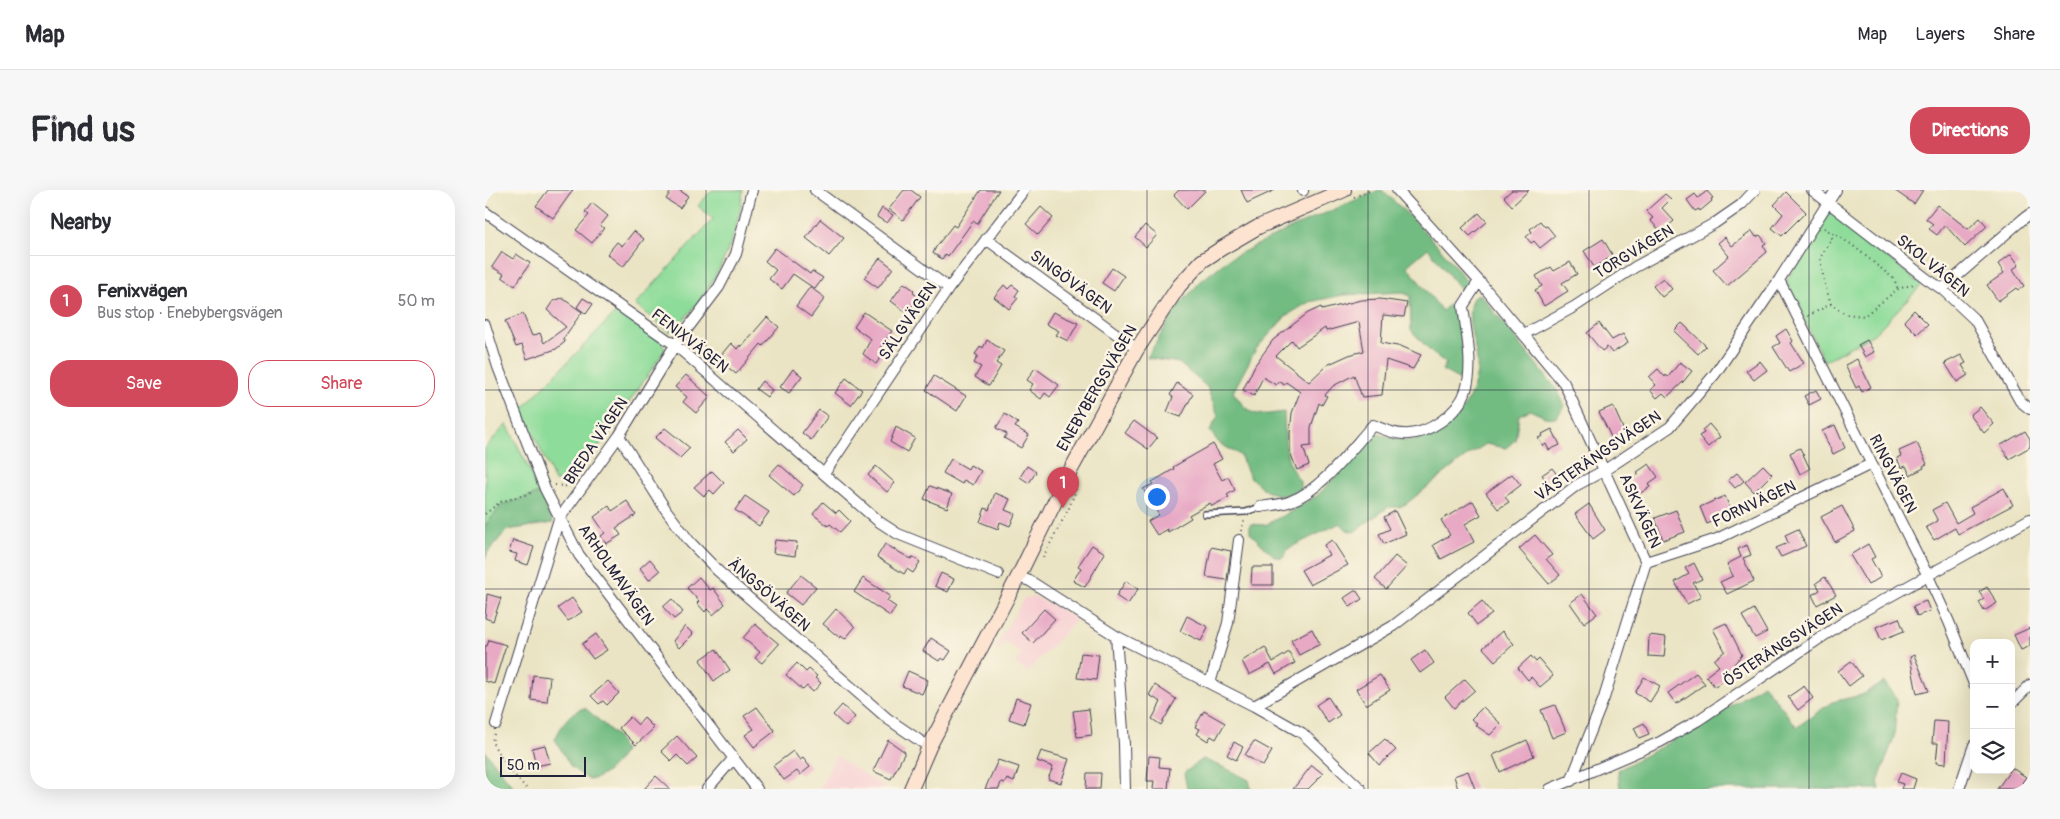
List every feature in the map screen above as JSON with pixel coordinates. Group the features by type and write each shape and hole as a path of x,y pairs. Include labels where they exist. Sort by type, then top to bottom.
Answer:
{"main road":[{"name":"ENEBYBERGSVÄGEN","path":"911,789 929,747 1024,579 1068,475 1137,349 1179,286 1202,261 1258,227 1349,193"}],"street":[{"name":"BREDA VÄGEN","path":"496,724 559,519 619,436 675,345 719,287 736,254 752,190"},
{"path":"815,190 949,288"},
{"name":"SÄLGVÄGEN","path":"824,474 949,288 1024,190"},
{"name":"ASKVÄGEN","path":"1397,190 1479,281 1565,382 1646,562 1604,698 1571,780"},
{"name":"TORGVÄGEN","path":"1524,334 1574,307 1635,267 1715,223 1741,205 1755,190"},
{"name":"SKOLVÄGEN","path":"1812,190 1942,289 1975,320 2020,401 2030,409"},
{"name":"VÄSTERÄNGSVÄGEN","path":"1255,706 1393,626 1577,485 1605,470 1670,427 1715,374 1779,280 1836,190"},
{"name":"FENIXVÄGEN","path":"485,212 675,345 878,521 898,534 998,574"},
{"path":"1942,289 2030,214"},
{"name":"SINGÖVÄGEN","path":"986,239 1137,349"},
{"name":"RINGVÄGEN","path":"1779,280 1928,576 1970,674"},
{"path":"1260,507 1291,502 1309,492 1373,425 1388,432 1404,435 1428,430 1452,414 1466,392 1470,363 1463,306 1479,281"},
{"name":"ARHOLMAVÄGEN","path":"485,325 498,367 545,490 579,555 757,789"},
{"name":"ÄNGSÖVÄGEN","path":"619,436 690,542 718,571 888,719 929,747"},
{"name":"FORNVÄGEN","path":"1646,562 1717,539 1871,464"},
{"name":"ÖSTERÄNGSVÄGEN","path":"1550,789 1660,742 1697,721 1847,620 2030,519"},
{"path":"1210,683 1228,623 1239,540"},
{"path":"1024,579 1116,636 1255,706 1302,733 1361,789"},
{"path":"1116,636 1124,744 1125,789"},
{"path":"2015,700 2030,685"},
{"path":"1959,789 1970,757"},
{"path":"707,789 733,759"}],"lane":[{"path":"1205,514 1246,512 1260,507"}],"path":[{"path":"1349,193 1371,190"},
{"path":"1815,222 1851,244 1894,279 1898,289"},
{"path":"1834,235 1820,258 1831,304 1845,314 1864,316 1898,289 1927,279"},
{"path":"1800,321 1831,304"},
{"path":"485,514 500,502 545,490 558,484 581,490"},
{"path":"1024,579 1069,508 1079,484"},
{"path":"1239,540 1246,512"},
{"path":"496,724 492,742 506,766 527,789"}],"shaded area":[{"path":"1035,597 1058,608 1076,620 1027,672 1015,663 1022,654 1005,641 998,650 995,648 1024,598"},
{"path":"836,756 888,789 819,789"}],"green space":[{"path":"712,190 743,190 735,229 720,268 709,286 684,319 670,332 635,305 713,219 698,206"},
{"path":"1382,190 1417,223 1450,260 1469,285 1463,293 1428,248 1407,266 1442,311 1450,304 1457,312 1465,365 1460,380 1442,370 1446,363 1431,352 1411,330 1410,296 1402,292 1343,295 1309,302 1286,316 1256,349 1233,392 1245,407 1254,413 1284,412 1286,448 1290,466 1300,481 1300,490 1282,496 1266,491 1250,477 1240,455 1219,443 1210,431 1218,416 1207,387 1179,363 1147,358 1176,309 1201,281 1229,259 1291,228"},
{"path":"1830,212 1922,285 1874,334 1824,361 1786,281"},
{"path":"1480,294 1557,390 1565,406 1556,418 1545,417 1530,410 1519,415 1515,440 1506,448 1486,444 1464,458 1406,504 1399,507 1388,507 1354,532 1347,530 1340,523 1289,548 1282,558 1274,556 1250,533 1250,524 1265,525 1318,495 1338,474 1339,468 1359,446 1376,434 1409,440 1427,437 1440,431 1461,412 1474,387 1477,374 1477,360 1470,311 1474,296"},
{"path":"618,310 662,341 665,350 583,469 570,482 555,481 522,409"},
{"path":"507,424 541,493 502,505 485,526 485,448"},
{"path":"541,493 553,523 507,530 488,552 485,559 485,526 502,505"},
{"path":"1884,682 1897,699 1894,737 1878,782 1880,789 1620,789 1618,770 1692,729 1763,684 1797,727 1832,702 1862,695"},
{"path":"585,708 617,736 624,751 609,770 595,779 589,780 571,767 555,739 570,715"},
{"path":"485,751 515,789 485,789"},
{"path":"1203,759 1249,780 1251,789 1187,789 1184,773"}],"building":[{"path":"548,190 573,190 553,218 536,206"},
{"path":"672,190 679,190 688,196 680,208 666,199"},
{"path":"904,190 911,190 920,197 903,220 889,209"},
{"path":"981,190 999,190 977,224 973,221 948,256 946,254 942,259 933,253 936,247 953,225 956,227"},
{"path":"1179,190 1206,190 1187,209 1174,195"},
{"path":"1241,190 1275,190 1247,203"},
{"path":"1512,190 1529,190 1512,206 1504,197"},
{"path":"1894,190 1923,190 1914,204"},
{"path":"1707,191 1713,198 1711,199 1712,201 1700,211 1699,209 1695,211 1687,200 1695,194 1698,198"},
{"path":"1786,192 1806,212 1782,236 1772,228 1783,214 1774,205"},
{"path":"1665,194 1671,199 1662,208 1674,221 1661,232 1650,220 1653,218 1646,211"},
{"path":"592,203 608,216 600,226 604,228 592,243 576,230 589,215 585,212"},
{"path":"1937,205 1968,229 1980,218 1987,226 1965,247 1945,225 1937,235 1929,229 1933,224 1926,219"},
{"path":"1041,207 1053,218 1038,235 1026,224"},
{"path":"882,208 893,215 887,223 877,217"},
{"path":"1479,213 1487,222 1470,236 1462,228"},
{"path":"820,219 844,238 829,256 806,238"},
{"path":"1540,221 1555,236 1540,248 1534,241 1531,243 1526,237 1532,232 1530,229"},
{"path":"1145,225 1157,235 1146,247 1135,237"},
{"path":"634,231 644,239 623,267 607,254 617,242 622,246"},
{"path":"1752,231 1756,237 1760,235 1766,243 1763,245 1767,252 1727,286 1713,270 1729,256 1718,243 1725,237 1732,246"},
{"path":"1603,239 1613,256 1594,267 1584,251"},
{"path":"775,248 810,274 812,271 823,278 815,289 793,274 782,289 769,279 776,270 765,261"},
{"path":"502,252 513,259 516,254 530,263 515,286 502,277 504,274 492,267"},
{"path":"2011,254 2019,265 2013,269 2024,286 2018,290 2016,288 1998,301 1987,285 2004,273 1998,264"},
{"path":"880,258 893,268 878,288 864,278"},
{"path":"1570,262 1577,274 1562,283 1568,291 1544,306 1535,290 1542,286 1536,276 1551,267 1554,271"},
{"path":"1112,268 1124,276 1114,291 1102,283"},
{"path":"1663,278 1672,289 1662,297 1653,286"},
{"path":"904,283 914,290 913,293 919,297 907,313 891,301"},
{"path":"1004,285 1008,289 1012,285 1019,290 1015,296 1018,298 1009,309 994,297"},
{"path":"810,287 825,298 811,317 796,306"},
{"path":"562,298 582,312 563,339 565,342 556,349 527,359 522,345 516,347 505,321 523,314 532,336 540,333 544,343 566,327 547,310 553,301"},
{"path":"583,298 593,304 586,314 577,307"},
{"path":"1380,299 1407,303 1404,317 1383,315 1381,343 1403,347 1421,355 1413,369 1386,360 1382,395 1362,397 1354,375 1333,386 1325,395 1327,396 1322,405 1319,403 1311,427 1311,446 1303,447 1309,465 1297,470 1290,452 1290,433 1292,413 1300,392 1286,382 1284,385 1279,381 1276,385 1263,377 1254,396 1243,390 1255,365 1273,340 1308,313 1321,307 1322,310 1361,300","holes":["1359,322 1364,351 1349,355 1327,365 1309,382 1276,356 1292,340 1297,347 1325,328 1326,331"]},
{"path":"1914,310 1928,324 1917,334 1904,321"},
{"path":"864,312 892,331 880,348 885,351 876,364 863,354 871,339 854,327"},
{"path":"1053,312 1078,323 1068,341 1056,335 1059,331 1046,324"},
{"path":"767,317 779,327 763,346 761,344 736,374 724,364 727,360 721,355 731,343 737,349 740,345 741,347"},
{"path":"1599,323 1612,340 1623,334 1628,343 1612,353 1607,347 1602,351 1587,333"},
{"path":"1682,323 1706,346 1698,354 1674,331"},
{"path":"1786,329 1793,341 1791,343 1804,363 1789,372 1773,347 1780,343 1776,336"},
{"path":"987,340 1004,351 996,363 1001,366 989,386 975,377 981,367 974,363 978,356 975,354 981,346 983,348"},
{"path":"1867,340 1874,352 1865,357 1858,345"},
{"path":"1961,355 1966,363 1962,365 1968,375 1957,382 1945,363"},
{"path":"1857,359 1871,387 1862,392 1859,386 1856,388 1845,365"},
{"path":"1760,361 1767,370 1754,380 1746,371"},
{"path":"1680,362 1692,371 1667,397 1663,393 1657,398 1650,390 1656,385 1649,377 1658,369 1665,377 1666,375 1668,377"},
{"path":"1035,368 1059,385 1050,397 1045,393 1041,399 1029,390 1033,384 1027,380"},
{"path":"793,369 802,376 789,393 780,387"},
{"path":"686,375 710,397 696,413 683,402 687,397 675,387"},
{"path":"934,376 966,396 957,411 926,390"},
{"path":"846,378 862,390 851,405 835,393"},
{"path":"762,381 772,390 767,397 756,389"},
{"path":"1177,383 1193,394 1181,417 1167,412 1173,397 1170,395"},
{"path":"1816,390 1821,399 1809,405 1804,396"},
{"path":"1613,406 1625,433 1612,439 1599,412"},
{"path":"1980,407 1994,424 1984,433 1970,415"},
{"path":"819,410 828,416 811,440 802,433"},
{"path":"1005,414 1018,423 1015,427 1029,435 1021,448 1004,438 1007,434 996,428"},
{"path":"1134,421 1157,438 1148,449 1125,433"},
{"path":"1709,424 1720,437 1708,447 1699,436 1704,433 1702,430"},
{"path":"1835,425 1845,448 1833,454 1822,431"},
{"path":"896,427 915,438 907,452 890,442"},
{"path":"665,428 690,448 680,458 655,438"},
{"path":"1552,429 1560,445 1549,450 1546,444 1543,446 1538,438"},
{"path":"738,430 747,439 734,451 725,442"},
{"path":"2025,431 2030,439 2030,447 2009,459 2001,445"},
{"path":"1917,443 1927,464 1923,466 1924,468 1910,475 1906,466 1901,468 1897,458 1901,456 1899,451"},
{"path":"1213,444 1222,459 1213,464 1222,480 1228,477 1235,490 1227,495 1229,497 1212,506 1210,503 1189,515 1191,518 1168,532 1167,529 1157,535 1148,521 1159,515 1143,489 1174,469 1173,467"},
{"path":"1800,448 1810,469 1800,474 1790,453"},
{"path":"951,459 968,469 970,465 981,471 973,485 964,480 962,484 943,473"},
{"path":"779,464 803,485 794,496 769,475"},
{"path":"1649,464 1658,477 1648,484 1650,487 1639,494 1630,480 1639,474 1637,472"},
{"path":"1763,465 1772,474 1754,492 1745,482"},
{"path":"876,466 895,483 887,492 868,475"},
{"path":"1027,466 1036,472 1029,483 1020,477"},
{"path":"1552,468 1559,477 1549,484 1542,475"},
{"path":"712,471 724,483 714,494 710,490 704,496 694,487"},
{"path":"1737,473 1744,481 1735,488 1728,480"},
{"path":"1512,474 1521,485 1505,497 1509,502 1498,509 1486,493"},
{"path":"930,486 952,494 947,508 924,499"},
{"path":"2004,488 2013,505 1958,534 1955,528 1934,540 1926,527 1938,521 1932,510 1945,503 1956,523 1973,513 1970,507"},
{"path":"995,493 1010,499 1005,510 1015,514 1010,526 1000,522 998,529 980,522 985,508 989,510"},
{"path":"745,496 769,512 759,526 735,510"},
{"path":"1725,496 1732,513 1707,524 1700,507"},
{"path":"627,501 636,515 616,528 621,535 606,544 601,536 605,533 594,517 609,506 612,511"},
{"path":"1473,501 1481,515 1465,524 1474,542 1441,559 1433,545 1450,535 1441,520"},
{"path":"823,502 836,513 839,510 850,521 840,532 830,524 828,526 813,514"},
{"path":"1589,504 1605,530 1593,539 1575,514"},
{"path":"1842,506 1855,531 1835,542 1821,517"},
{"path":"1676,510 1685,532 1663,540 1655,518"},
{"path":"1395,511 1406,534 1384,544 1379,534 1390,529 1384,517"},
{"path":"1798,529 1806,546 1781,557 1776,548 1788,543 1785,535"},
{"path":"1535,535 1552,555 1546,559 1560,575 1549,584 1519,549"},
{"path":"513,540 534,547 528,565 515,561 517,554 509,552"},
{"path":"775,540 797,542 795,556 773,553"},
{"path":"1332,540 1348,565 1310,585 1301,570 1329,555 1324,545"},
{"path":"885,544 920,562 913,573 907,569 904,574 877,557"},
{"path":"1868,544 1875,557 1871,559 1881,577 1868,585 1850,555"},
{"path":"1092,545 1105,553 1085,587 1073,581 1081,568 1078,566"},
{"path":"1747,545 1751,555 1743,558 1754,581 1727,594 1720,582 1733,576 1727,564 1741,557 1738,549"},
{"path":"1211,547 1231,551 1227,580 1206,577"},
{"path":"1395,556 1407,566 1386,589 1375,579"},
{"path":"650,559 660,571 649,580 640,568"},
{"path":"1694,563 1702,579 1693,583 1701,597 1687,604 1675,582 1689,574 1685,568"},
{"path":"1252,567 1273,567 1273,585 1251,585"},
{"path":"941,573 954,579 948,592 935,586"},
{"path":"801,575 816,587 801,605 786,593"},
{"path":"699,577 710,590 713,588 725,604 713,615 707,609 705,612 697,603 699,601 687,588"},
{"path":"1825,577 1836,595 1817,605 1812,595 1820,590 1816,583"},
{"path":"863,578 890,596 887,601 896,607 890,616 854,592"},
{"path":"1126,581 1138,589 1128,604 1116,596"},
{"path":"1987,587 1997,603 1984,611 1979,602 1984,599 1979,592"},
{"path":"1356,590 1362,599 1350,607 1344,598"},
{"path":"487,594 501,598 493,621 485,618"},
{"path":"1582,594 1597,614 1584,623 1570,603"},
{"path":"572,598 582,612 568,621 558,608"},
{"path":"672,599 683,612 674,619 663,607"},
{"path":"1482,601 1492,614 1477,625 1468,613"},
{"path":"1926,601 1930,611 1917,616 1913,606"},
{"path":"836,609 855,627 845,639 841,636 840,638 823,624"},
{"path":"1044,609 1055,619 1033,643 1022,633"},
{"path":"1754,609 1767,632 1755,638 1742,616"},
{"path":"1187,616 1208,627 1201,641 1180,631"},
{"path":"1899,618 1904,631 1881,640 1876,627"},
{"path":"1726,623 1742,655 1733,665 1737,671 1715,687 1706,676 1719,666 1714,660 1725,651 1713,629"},
{"path":"755,624 779,644 762,663 755,658 760,652 743,638"},
{"path":"685,626 693,634 679,648 673,641"},
{"path":"2030,628 2030,646 2021,650 2014,635"},
{"path":"1312,629 1320,644 1299,655 1291,640"},
{"path":"1502,631 1514,644 1495,661 1483,648"},
{"path":"596,634 607,650 593,659 582,644"},
{"path":"1649,635 1666,637 1664,657 1648,656"},
{"path":"931,638 951,651 945,660 941,658 939,661 923,651"},
{"path":"489,640 506,645 494,684 485,681 485,646 487,646"},
{"path":"1265,647 1273,662 1289,652 1295,663 1276,674 1270,664 1249,675 1242,661"},
{"path":"716,649 730,670 714,681 700,660"},
{"path":"1425,650 1434,663 1420,673 1411,660"},
{"path":"1081,653 1099,655 1096,680 1077,678"},
{"path":"1914,655 1929,691 1917,694 1910,657"},
{"path":"1531,656 1536,662 1539,659 1553,676 1540,687 1531,677 1528,680 1518,668"},
{"path":"1851,661 1862,676 1849,686 1838,671"},
{"path":"797,663 806,672 809,669 817,676 815,678 821,683 813,692 807,686 803,690 786,675"},
{"path":"908,671 928,680 922,694 902,686"},
{"path":"1696,673 1705,684 1676,704 1668,693"},
{"path":"533,675 550,677 547,702 531,700"},
{"path":"1380,675 1390,690 1366,705 1356,689"},
{"path":"1644,677 1660,686 1650,702 1635,693"},
{"path":"1465,679 1475,690 1454,708 1445,697"},
{"path":"608,681 619,693 607,705 603,701 599,704 591,696"},
{"path":"1155,685 1176,699 1161,725 1152,719 1161,702 1149,695"},
{"path":"1804,686 1813,698 1798,710 1788,697"},
{"path":"1328,697 1340,715 1328,723 1316,705"},
{"path":"1016,698 1031,703 1024,724 1009,719"},
{"path":"842,705 855,717 846,727 833,715"},
{"path":"1555,705 1566,732 1552,738 1541,710"},
{"path":"757,707 775,731 754,747 745,735 754,729 744,716"},
{"path":"1483,707 1501,724 1490,735 1475,725 1477,723 1471,719"},
{"path":"1089,709 1092,735 1077,737 1073,711"},
{"path":"1204,711 1225,723 1216,739 1211,736 1208,741 1197,734 1200,729 1195,727"},
{"path":"630,717 638,725 644,718 654,728 636,745 619,728"},
{"path":"1934,721 1948,722 1946,764 1936,763 1938,743 1932,743"},
{"path":"1644,723 1649,734 1639,738 1634,728"},
{"path":"677,736 697,758 688,766 677,755 671,761 661,751"},
{"path":"1385,739 1396,750 1379,765 1369,753"},
{"path":"888,740 905,752 891,779 873,771"},
{"path":"1527,740 1534,756 1500,772 1493,755"},
{"path":"1254,741 1272,751 1263,766 1245,755"},
{"path":"1234,742 1243,747 1236,760 1227,755"},
{"path":"545,745 550,763 536,766 532,748"},
{"path":"793,751 800,760 803,758 810,767 800,775 797,771 784,780 773,766"},
{"path":"1041,751 1069,759 1061,783 1048,779 1053,767 1037,761"},
{"path":"1149,756 1160,757 1159,767 1170,768 1168,789 1153,789 1154,781 1147,781"},
{"path":"998,760 1019,767 1014,782 1007,779 1005,783 1001,782 999,789 985,789"},
{"path":"1312,765 1323,774 1308,789 1293,789"},
{"path":"2015,770 2026,777 2022,783 2030,789 1997,789 2008,774 2015,774"},
{"path":"1468,771 1475,789 1458,789 1454,776"},
{"path":"1087,773 1101,773 1100,789 1086,789"},
{"path":"1901,773 1916,779 1913,789 1901,789 1903,784 1897,782"},
{"path":"656,776 670,789 644,789"}],"place":[{"name":"Fenixvägen","path":"1063,508"}]}
